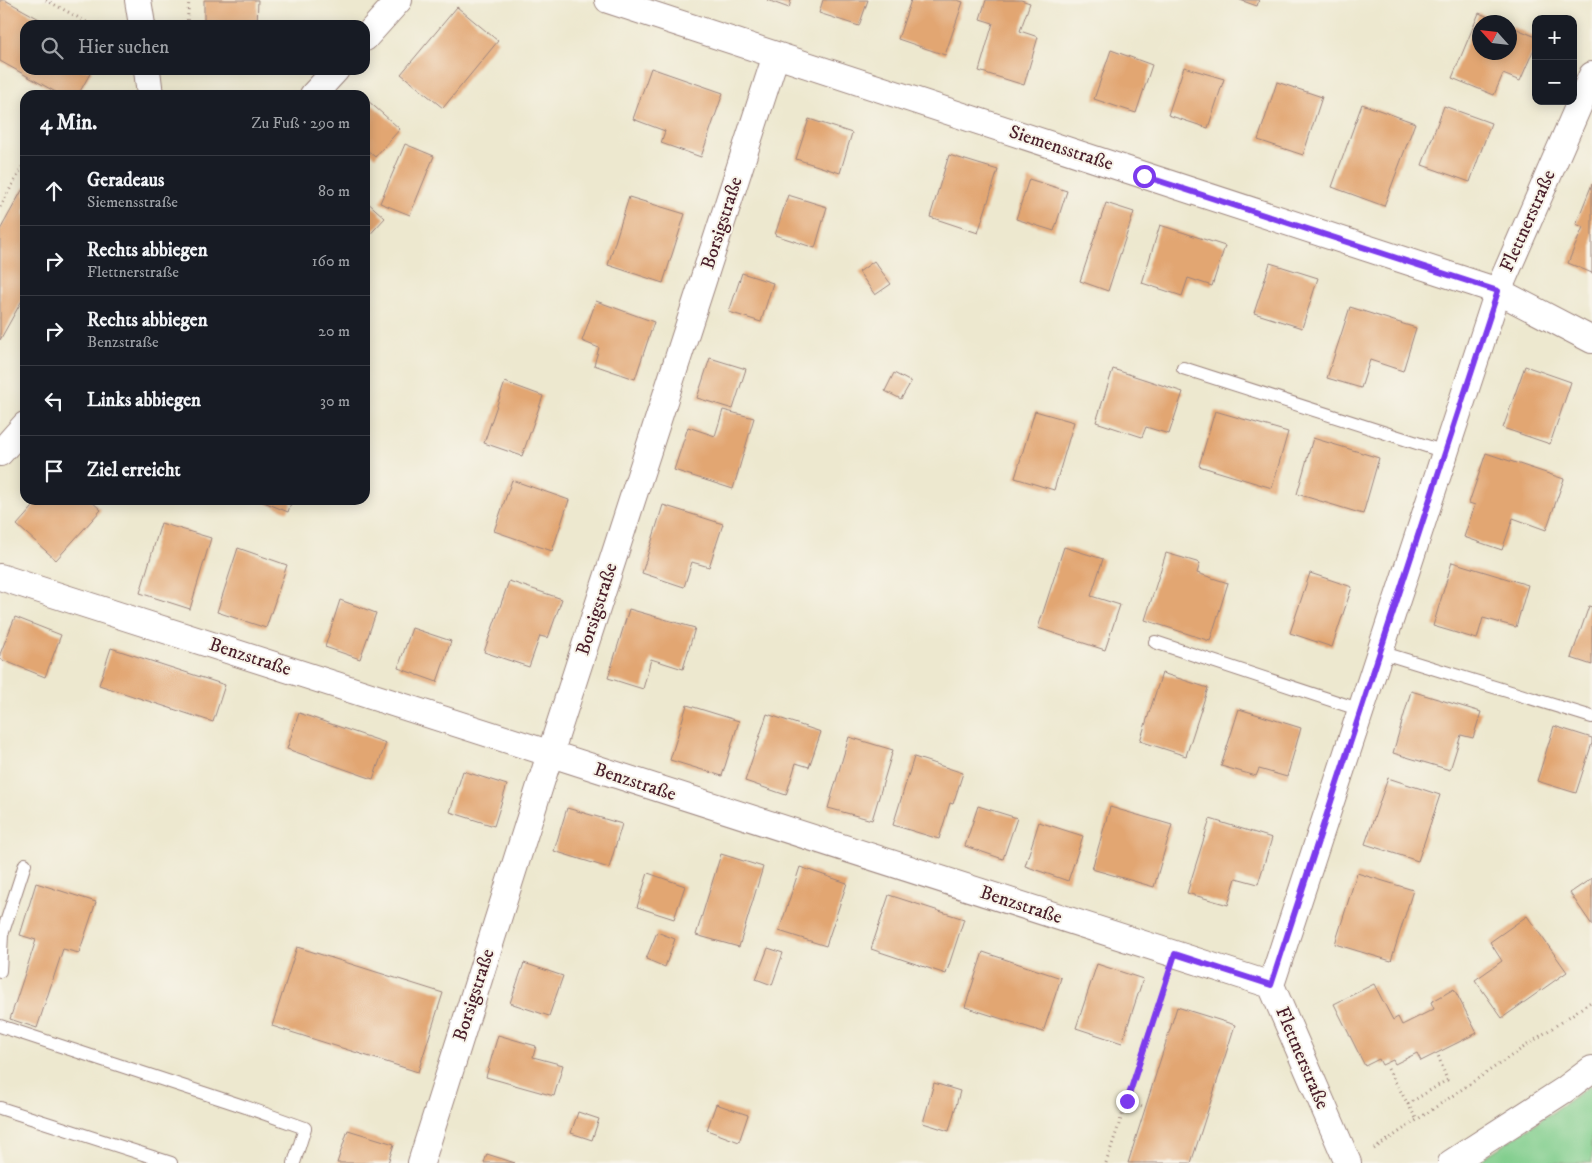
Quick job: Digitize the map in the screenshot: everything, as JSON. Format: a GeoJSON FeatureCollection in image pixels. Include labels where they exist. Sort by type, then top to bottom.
{"type":"FeatureCollection","features":[{"type":"Feature","properties":{"kind":"street"},"geometry":{"type":"LineString","coordinates":[[138,0],[141,20]]}},
{"type":"Feature","properties":{"kind":"street"},"geometry":{"type":"LineString","coordinates":[[370,32],[399,0]]}},
{"type":"Feature","properties":{"kind":"street","name":"Siemensstraße"},"geometry":{"type":"LineString","coordinates":[[608,0],[1498,291],[1592,340]]}},
{"type":"Feature","properties":{"kind":"street","name":"Borsigstraße"},"geometry":{"type":"LineString","coordinates":[[421,1163],[550,754],[776,55]]}},
{"type":"Feature","properties":{"kind":"street"},"geometry":{"type":"LineString","coordinates":[[148,75],[150,90]]}},
{"type":"Feature","properties":{"kind":"street"},"geometry":{"type":"LineString","coordinates":[[318,90],[332,75]]}},
{"type":"Feature","properties":{"kind":"street","name":"Flettnerstraße"},"geometry":{"type":"LineString","coordinates":[[1358,1158],[1271,985],[1498,291],[1592,75]]}},
{"type":"Feature","properties":{"kind":"street"},"geometry":{"type":"LineString","coordinates":[[0,453],[20,431]]}},
{"type":"Feature","properties":{"kind":"street","name":"Benzstraße"},"geometry":{"type":"LineString","coordinates":[[0,577],[1271,985]]}},
{"type":"Feature","properties":{"kind":"street"},"geometry":{"type":"LineString","coordinates":[[1450,1163],[1564,1090],[1592,1069]]}},
{"type":"Feature","properties":{"kind":"lane"},"geometry":{"type":"LineString","coordinates":[[1183,368],[1445,452]]}},
{"type":"Feature","properties":{"kind":"lane"},"geometry":{"type":"LineString","coordinates":[[1155,642],[1361,710]]}},
{"type":"Feature","properties":{"kind":"lane"},"geometry":{"type":"LineString","coordinates":[[1380,652],[1592,717]]}},
{"type":"Feature","properties":{"kind":"lane"},"geometry":{"type":"LineString","coordinates":[[0,971],[2,935],[25,864]]}},
{"type":"Feature","properties":{"kind":"lane"},"geometry":{"type":"LineString","coordinates":[[0,1026],[305,1128],[294,1163]]}},
{"type":"Feature","properties":{"kind":"lane"},"geometry":{"type":"LineString","coordinates":[[0,1108],[171,1163]]}},
{"type":"Feature","properties":{"kind":"path"},"geometry":{"type":"LineString","coordinates":[[46,0],[83,20]]}},
{"type":"Feature","properties":{"kind":"path"},"geometry":{"type":"LineString","coordinates":[[187,20],[189,0]]}},
{"type":"Feature","properties":{"kind":"path"},"geometry":{"type":"LineString","coordinates":[[0,207],[20,171]]}},
{"type":"Feature","properties":{"kind":"path"},"geometry":{"type":"LineString","coordinates":[[1106,1163],[1175,954]]}},
{"type":"Feature","properties":{"kind":"path"},"geometry":{"type":"LineString","coordinates":[[1358,1158],[1592,1001]]}},
{"type":"Feature","properties":{"kind":"path"},"geometry":{"type":"LineString","coordinates":[[1408,1104],[1447,1080],[1438,1055]]}},
{"type":"Feature","properties":{"kind":"path"},"geometry":{"type":"LineString","coordinates":[[1388,1069],[1417,1120]]}},
{"type":"Feature","properties":{"kind":"path"},"geometry":{"type":"LineString","coordinates":[[1127,1101],[1142,1107]]}},
{"type":"Feature","properties":{"kind":"green space"},"geometry":{"type":"Polygon","coordinates":[[[1592,1084],[1592,1163],[1476,1163],[1559,1108],[1592,1084]]]}},
{"type":"Feature","properties":{"kind":"building"},"geometry":{"type":"Polygon","coordinates":[[[0,0],[5,0],[41,20],[20,20],[20,72],[0,61],[0,0]]]}},
{"type":"Feature","properties":{"kind":"building"},"geometry":{"type":"Polygon","coordinates":[[[204,0],[258,0],[257,20],[204,20],[204,0]]]}},
{"type":"Feature","properties":{"kind":"building"},"geometry":{"type":"Polygon","coordinates":[[[767,0],[791,0],[789,8],[767,0]]]}},
{"type":"Feature","properties":{"kind":"building"},"geometry":{"type":"Polygon","coordinates":[[[823,0],[868,0],[859,26],[819,13],[823,0]]]}},
{"type":"Feature","properties":{"kind":"building"},"geometry":{"type":"Polygon","coordinates":[[[911,0],[957,0],[963,2],[945,55],[898,39],[911,0]]]}},
{"type":"Feature","properties":{"kind":"building"},"geometry":{"type":"Polygon","coordinates":[[[986,0],[1021,0],[1030,3],[1020,31],[1038,37],[1024,85],[979,71],[993,23],[980,19],[986,0]]]}},
{"type":"Feature","properties":{"kind":"building"},"geometry":{"type":"Polygon","coordinates":[[[1240,0],[1259,0],[1257,6],[1240,0]]]}},
{"type":"Feature","properties":{"kind":"building"},"geometry":{"type":"Polygon","coordinates":[[[457,7],[498,41],[443,108],[401,74],[457,7]]]}},
{"type":"Feature","properties":{"kind":"building"},"geometry":{"type":"Polygon","coordinates":[[[1517,29],[1532,35],[1532,53],[1520,81],[1503,74],[1494,95],[1452,78],[1472,30],[1472,60],[1517,60],[1517,29]]]}},
{"type":"Feature","properties":{"kind":"building"},"geometry":{"type":"Polygon","coordinates":[[[1111,50],[1152,65],[1136,113],[1094,99],[1111,50]]]}},
{"type":"Feature","properties":{"kind":"building"},"geometry":{"type":"Polygon","coordinates":[[[1184,67],[1224,79],[1208,128],[1168,115],[1184,67]]]}},
{"type":"Feature","properties":{"kind":"building"},"geometry":{"type":"Polygon","coordinates":[[[651,68],[723,93],[701,157],[661,143],[665,131],[633,119],[651,68]]]}},
{"type":"Feature","properties":{"kind":"building"},"geometry":{"type":"Polygon","coordinates":[[[25,75],[89,75],[81,90],[52,90],[25,75]]]}},
{"type":"Feature","properties":{"kind":"building"},"geometry":{"type":"Polygon","coordinates":[[[1277,82],[1322,97],[1303,155],[1258,140],[1277,82]]]}},
{"type":"Feature","properties":{"kind":"building"},"geometry":{"type":"Polygon","coordinates":[[[370,103],[400,129],[375,157],[370,152],[370,103]]]}},
{"type":"Feature","properties":{"kind":"building"},"geometry":{"type":"Polygon","coordinates":[[[1362,104],[1415,123],[1384,206],[1332,187],[1362,104]]]}},
{"type":"Feature","properties":{"kind":"building"},"geometry":{"type":"Polygon","coordinates":[[[1444,106],[1491,123],[1470,182],[1422,165],[1444,106]]]}},
{"type":"Feature","properties":{"kind":"building"},"geometry":{"type":"Polygon","coordinates":[[[809,119],[852,133],[840,173],[796,159],[809,119]]]}},
{"type":"Feature","properties":{"kind":"building"},"geometry":{"type":"Polygon","coordinates":[[[405,144],[434,156],[410,215],[380,203],[405,144]]]}},
{"type":"Feature","properties":{"kind":"building"},"geometry":{"type":"Polygon","coordinates":[[[949,155],[998,170],[978,233],[930,217],[949,155]]]}},
{"type":"Feature","properties":{"kind":"building"},"geometry":{"type":"Polygon","coordinates":[[[1029,179],[1067,191],[1054,231],[1016,219],[1029,179]]]}},
{"type":"Feature","properties":{"kind":"building"},"geometry":{"type":"Polygon","coordinates":[[[1592,184],[1592,273],[1568,263],[1583,227],[1576,224],[1592,184]]]}},
{"type":"Feature","properties":{"kind":"building"},"geometry":{"type":"Polygon","coordinates":[[[20,194],[20,304],[0,340],[0,230],[20,194]]]}},
{"type":"Feature","properties":{"kind":"building"},"geometry":{"type":"Polygon","coordinates":[[[788,195],[827,207],[815,248],[775,235],[788,195]]]}},
{"type":"Feature","properties":{"kind":"building"},"geometry":{"type":"Polygon","coordinates":[[[629,197],[685,214],[663,283],[608,265],[629,197]]]}},
{"type":"Feature","properties":{"kind":"building"},"geometry":{"type":"Polygon","coordinates":[[[1106,203],[1134,212],[1108,291],[1080,281],[1106,203]]]}},
{"type":"Feature","properties":{"kind":"building"},"geometry":{"type":"Polygon","coordinates":[[[370,204],[385,218],[370,234],[370,204]]]}},
{"type":"Feature","properties":{"kind":"building"},"geometry":{"type":"Polygon","coordinates":[[[1160,225],[1225,246],[1212,286],[1188,278],[1182,296],[1142,283],[1160,225]]]}},
{"type":"Feature","properties":{"kind":"building"},"geometry":{"type":"Polygon","coordinates":[[[874,261],[891,284],[875,295],[859,272],[874,261]]]}},
{"type":"Feature","properties":{"kind":"building"},"geometry":{"type":"Polygon","coordinates":[[[1270,263],[1318,278],[1302,328],[1254,313],[1270,263]]]}},
{"type":"Feature","properties":{"kind":"building"},"geometry":{"type":"Polygon","coordinates":[[[742,273],[773,283],[761,322],[729,312],[742,273]]]}},
{"type":"Feature","properties":{"kind":"building"},"geometry":{"type":"Polygon","coordinates":[[[596,301],[654,322],[635,379],[594,365],[599,348],[582,341],[596,301]]]}},
{"type":"Feature","properties":{"kind":"building"},"geometry":{"type":"Polygon","coordinates":[[[1350,307],[1416,328],[1403,371],[1370,360],[1361,388],[1327,378],[1350,307]]]}},
{"type":"Feature","properties":{"kind":"building"},"geometry":{"type":"Polygon","coordinates":[[[710,358],[746,369],[733,409],[697,398],[710,358]]]}},
{"type":"Feature","properties":{"kind":"building"},"geometry":{"type":"Polygon","coordinates":[[[1525,366],[1571,382],[1550,444],[1503,428],[1525,366]]]}},
{"type":"Feature","properties":{"kind":"building"},"geometry":{"type":"Polygon","coordinates":[[[1113,369],[1183,392],[1169,434],[1146,427],[1142,437],[1096,422],[1113,369]]]}},
{"type":"Feature","properties":{"kind":"building"},"geometry":{"type":"Polygon","coordinates":[[[894,373],[911,382],[901,399],[885,391],[894,373]]]}},
{"type":"Feature","properties":{"kind":"building"},"geometry":{"type":"Polygon","coordinates":[[[505,382],[543,396],[522,456],[484,443],[505,382]]]}},
{"type":"Feature","properties":{"kind":"building"},"geometry":{"type":"Polygon","coordinates":[[[723,410],[754,418],[733,489],[674,470],[688,427],[715,436],[723,410]]]}},
{"type":"Feature","properties":{"kind":"building"},"geometry":{"type":"Polygon","coordinates":[[[1035,411],[1074,422],[1054,490],[1015,478],[1035,411]]]}},
{"type":"Feature","properties":{"kind":"building"},"geometry":{"type":"Polygon","coordinates":[[[1215,411],[1288,432],[1272,488],[1199,466],[1215,411]]]}},
{"type":"Feature","properties":{"kind":"building"},"geometry":{"type":"Polygon","coordinates":[[[1313,438],[1379,458],[1363,514],[1297,494],[1313,438]]]}},
{"type":"Feature","properties":{"kind":"building"},"geometry":{"type":"Polygon","coordinates":[[[1486,453],[1564,479],[1546,530],[1513,518],[1502,550],[1464,537],[1475,505],[1469,503],[1486,453]]]}},
{"type":"Feature","properties":{"kind":"building"},"geometry":{"type":"Polygon","coordinates":[[[512,480],[569,500],[552,551],[494,531],[512,480]]]}},
{"type":"Feature","properties":{"kind":"building"},"geometry":{"type":"Polygon","coordinates":[[[35,505],[96,505],[101,510],[56,560],[17,525],[35,505]]]}},
{"type":"Feature","properties":{"kind":"building"},"geometry":{"type":"Polygon","coordinates":[[[271,505],[290,505],[288,512],[271,505]]]}},
{"type":"Feature","properties":{"kind":"building"},"geometry":{"type":"Polygon","coordinates":[[[663,505],[723,524],[709,567],[692,562],[684,587],[642,573],[663,505]]]}},
{"type":"Feature","properties":{"kind":"building"},"geometry":{"type":"Polygon","coordinates":[[[161,523],[211,538],[190,609],[140,593],[161,523]]]}},
{"type":"Feature","properties":{"kind":"building"},"geometry":{"type":"Polygon","coordinates":[[[1064,547],[1103,559],[1091,596],[1120,605],[1105,650],[1038,628],[1064,547]]]}},
{"type":"Feature","properties":{"kind":"building"},"geometry":{"type":"Polygon","coordinates":[[[238,548],[287,565],[266,628],[217,612],[238,548]]]}},
{"type":"Feature","properties":{"kind":"building"},"geometry":{"type":"Polygon","coordinates":[[[1166,553],[1200,563],[1197,573],[1228,583],[1210,641],[1145,620],[1166,553]]]}},
{"type":"Feature","properties":{"kind":"building"},"geometry":{"type":"Polygon","coordinates":[[[1452,562],[1528,585],[1516,627],[1483,618],[1477,639],[1433,626],[1452,562]]]}},
{"type":"Feature","properties":{"kind":"building"},"geometry":{"type":"Polygon","coordinates":[[[1310,573],[1352,587],[1332,647],[1290,633],[1310,573]]]}},
{"type":"Feature","properties":{"kind":"building"},"geometry":{"type":"Polygon","coordinates":[[[509,581],[562,599],[548,638],[540,636],[529,667],[484,652],[509,581]]]}},
{"type":"Feature","properties":{"kind":"building"},"geometry":{"type":"Polygon","coordinates":[[[340,600],[376,613],[360,659],[325,647],[340,600]]]}},
{"type":"Feature","properties":{"kind":"building"},"geometry":{"type":"Polygon","coordinates":[[[1589,606],[1592,607],[1592,665],[1571,658],[1589,606]]]}},
{"type":"Feature","properties":{"kind":"building"},"geometry":{"type":"Polygon","coordinates":[[[629,609],[695,628],[683,669],[651,659],[643,689],[608,678],[629,609]]]}},
{"type":"Feature","properties":{"kind":"building"},"geometry":{"type":"Polygon","coordinates":[[[15,617],[61,635],[45,677],[0,659],[0,654],[15,617]]]}},
{"type":"Feature","properties":{"kind":"building"},"geometry":{"type":"Polygon","coordinates":[[[412,628],[451,641],[437,682],[398,668],[412,628]]]}},
{"type":"Feature","properties":{"kind":"building"},"geometry":{"type":"Polygon","coordinates":[[[111,648],[225,685],[213,722],[99,685],[111,648]]]}},
{"type":"Feature","properties":{"kind":"building"},"geometry":{"type":"Polygon","coordinates":[[[1162,673],[1208,688],[1186,756],[1140,741],[1162,673]]]}},
{"type":"Feature","properties":{"kind":"building"},"geometry":{"type":"Polygon","coordinates":[[[1411,691],[1481,712],[1473,738],[1461,735],[1450,770],[1393,753],[1411,691]]]}},
{"type":"Feature","properties":{"kind":"building"},"geometry":{"type":"Polygon","coordinates":[[[687,705],[739,721],[722,776],[670,760],[687,705]]]}},
{"type":"Feature","properties":{"kind":"building"},"geometry":{"type":"Polygon","coordinates":[[[1239,709],[1301,728],[1287,777],[1259,769],[1256,776],[1221,766],[1239,709]]]}},
{"type":"Feature","properties":{"kind":"building"},"geometry":{"type":"Polygon","coordinates":[[[299,713],[386,743],[373,779],[287,749],[299,713]]]}},
{"type":"Feature","properties":{"kind":"building"},"geometry":{"type":"Polygon","coordinates":[[[767,714],[821,732],[809,767],[796,763],[786,795],[745,781],[767,714]]]}},
{"type":"Feature","properties":{"kind":"building"},"geometry":{"type":"Polygon","coordinates":[[[1554,726],[1592,738],[1576,793],[1537,781],[1554,726]]]}},
{"type":"Feature","properties":{"kind":"building"},"geometry":{"type":"Polygon","coordinates":[[[849,737],[893,750],[872,820],[828,808],[849,737]]]}},
{"type":"Feature","properties":{"kind":"building"},"geometry":{"type":"Polygon","coordinates":[[[914,757],[963,773],[953,804],[950,803],[939,839],[893,825],[914,757]]]}},
{"type":"Feature","properties":{"kind":"building"},"geometry":{"type":"Polygon","coordinates":[[[463,771],[507,785],[494,826],[450,812],[463,771]]]}},
{"type":"Feature","properties":{"kind":"building"},"geometry":{"type":"Polygon","coordinates":[[[1388,778],[1440,795],[1418,861],[1365,844],[1388,778]]]}},
{"type":"Feature","properties":{"kind":"building"},"geometry":{"type":"Polygon","coordinates":[[[978,806],[1017,818],[1003,859],[965,846],[978,806]]]}},
{"type":"Feature","properties":{"kind":"building"},"geometry":{"type":"Polygon","coordinates":[[[1110,807],[1172,825],[1154,887],[1092,869],[1110,807]]]}},
{"type":"Feature","properties":{"kind":"building"},"geometry":{"type":"Polygon","coordinates":[[[567,808],[622,824],[609,868],[554,851],[567,808]]]}},
{"type":"Feature","properties":{"kind":"building"},"geometry":{"type":"Polygon","coordinates":[[[1210,819],[1272,838],[1258,884],[1236,878],[1228,905],[1187,893],[1210,819]]]}},
{"type":"Feature","properties":{"kind":"building"},"geometry":{"type":"Polygon","coordinates":[[[1039,822],[1083,836],[1068,881],[1025,866],[1039,822]]]}},
{"type":"Feature","properties":{"kind":"building"},"geometry":{"type":"Polygon","coordinates":[[[721,854],[763,867],[739,947],[696,935],[721,854]]]}},
{"type":"Feature","properties":{"kind":"building"},"geometry":{"type":"Polygon","coordinates":[[[800,867],[847,883],[826,946],[779,931],[800,867]]]}},
{"type":"Feature","properties":{"kind":"building"},"geometry":{"type":"Polygon","coordinates":[[[648,873],[685,886],[674,919],[637,907],[648,873]]]}},
{"type":"Feature","properties":{"kind":"building"},"geometry":{"type":"Polygon","coordinates":[[[1357,873],[1413,890],[1391,961],[1335,944],[1357,873]]]}},
{"type":"Feature","properties":{"kind":"building"},"geometry":{"type":"Polygon","coordinates":[[[1592,878],[1592,925],[1570,893],[1592,878]]]}},
{"type":"Feature","properties":{"kind":"building"},"geometry":{"type":"Polygon","coordinates":[[[36,883],[96,902],[79,953],[63,949],[37,1028],[10,1019],[36,940],[20,935],[36,883]]]}},
{"type":"Feature","properties":{"kind":"building"},"geometry":{"type":"Polygon","coordinates":[[[889,895],[964,919],[946,974],[871,949],[889,895]]]}},
{"type":"Feature","properties":{"kind":"building"},"geometry":{"type":"Polygon","coordinates":[[[1527,916],[1567,972],[1502,1018],[1475,980],[1502,961],[1490,942],[1527,916]]]}},
{"type":"Feature","properties":{"kind":"building"},"geometry":{"type":"Polygon","coordinates":[[[657,932],[675,939],[665,967],[646,959],[657,932]]]}},
{"type":"Feature","properties":{"kind":"building"},"geometry":{"type":"Polygon","coordinates":[[[297,947],[443,993],[418,1072],[272,1026],[297,947]]]}},
{"type":"Feature","properties":{"kind":"building"},"geometry":{"type":"Polygon","coordinates":[[[768,948],[783,953],[772,985],[756,979],[768,948]]]}},
{"type":"Feature","properties":{"kind":"building"},"geometry":{"type":"Polygon","coordinates":[[[983,952],[1061,978],[1043,1032],[965,1007],[983,952]]]}},
{"type":"Feature","properties":{"kind":"building"},"geometry":{"type":"Polygon","coordinates":[[[524,963],[563,976],[549,1016],[510,1003],[524,963]]]}},
{"type":"Feature","properties":{"kind":"building"},"geometry":{"type":"Polygon","coordinates":[[[1097,964],[1143,979],[1122,1043],[1076,1028],[1097,964]]]}},
{"type":"Feature","properties":{"kind":"building"},"geometry":{"type":"Polygon","coordinates":[[[1374,984],[1393,1020],[1398,1017],[1402,1025],[1434,1009],[1431,1002],[1454,989],[1477,1033],[1421,1061],[1417,1053],[1395,1064],[1393,1060],[1382,1065],[1379,1059],[1365,1066],[1334,1004],[1374,984]]]}},
{"type":"Feature","properties":{"kind":"building"},"geometry":{"type":"Polygon","coordinates":[[[1177,1007],[1235,1025],[1191,1163],[1128,1163],[1177,1007]]]}},
{"type":"Feature","properties":{"kind":"building"},"geometry":{"type":"Polygon","coordinates":[[[498,1035],[536,1046],[533,1057],[563,1065],[554,1096],[486,1077],[498,1035]]]}},
{"type":"Feature","properties":{"kind":"building"},"geometry":{"type":"Polygon","coordinates":[[[934,1083],[960,1091],[949,1131],[923,1123],[934,1083]]]}},
{"type":"Feature","properties":{"kind":"building"},"geometry":{"type":"Polygon","coordinates":[[[716,1104],[748,1115],[739,1142],[707,1130],[716,1104]]]}},
{"type":"Feature","properties":{"kind":"building"},"geometry":{"type":"Polygon","coordinates":[[[578,1112],[599,1119],[592,1140],[571,1133],[578,1112]]]}},
{"type":"Feature","properties":{"kind":"building"},"geometry":{"type":"Polygon","coordinates":[[[348,1130],[394,1144],[388,1163],[337,1163],[348,1130]]]}},
{"type":"Feature","properties":{"kind":"building"},"geometry":{"type":"Polygon","coordinates":[[[487,1154],[515,1163],[484,1163],[487,1154]]]}},
{"type":"Feature","properties":{"kind":"route"},"geometry":{"type":"LineString","coordinates":[[1127,1101],[1175,954],[1271,985],[1498,291],[1144,176]]}}]}
